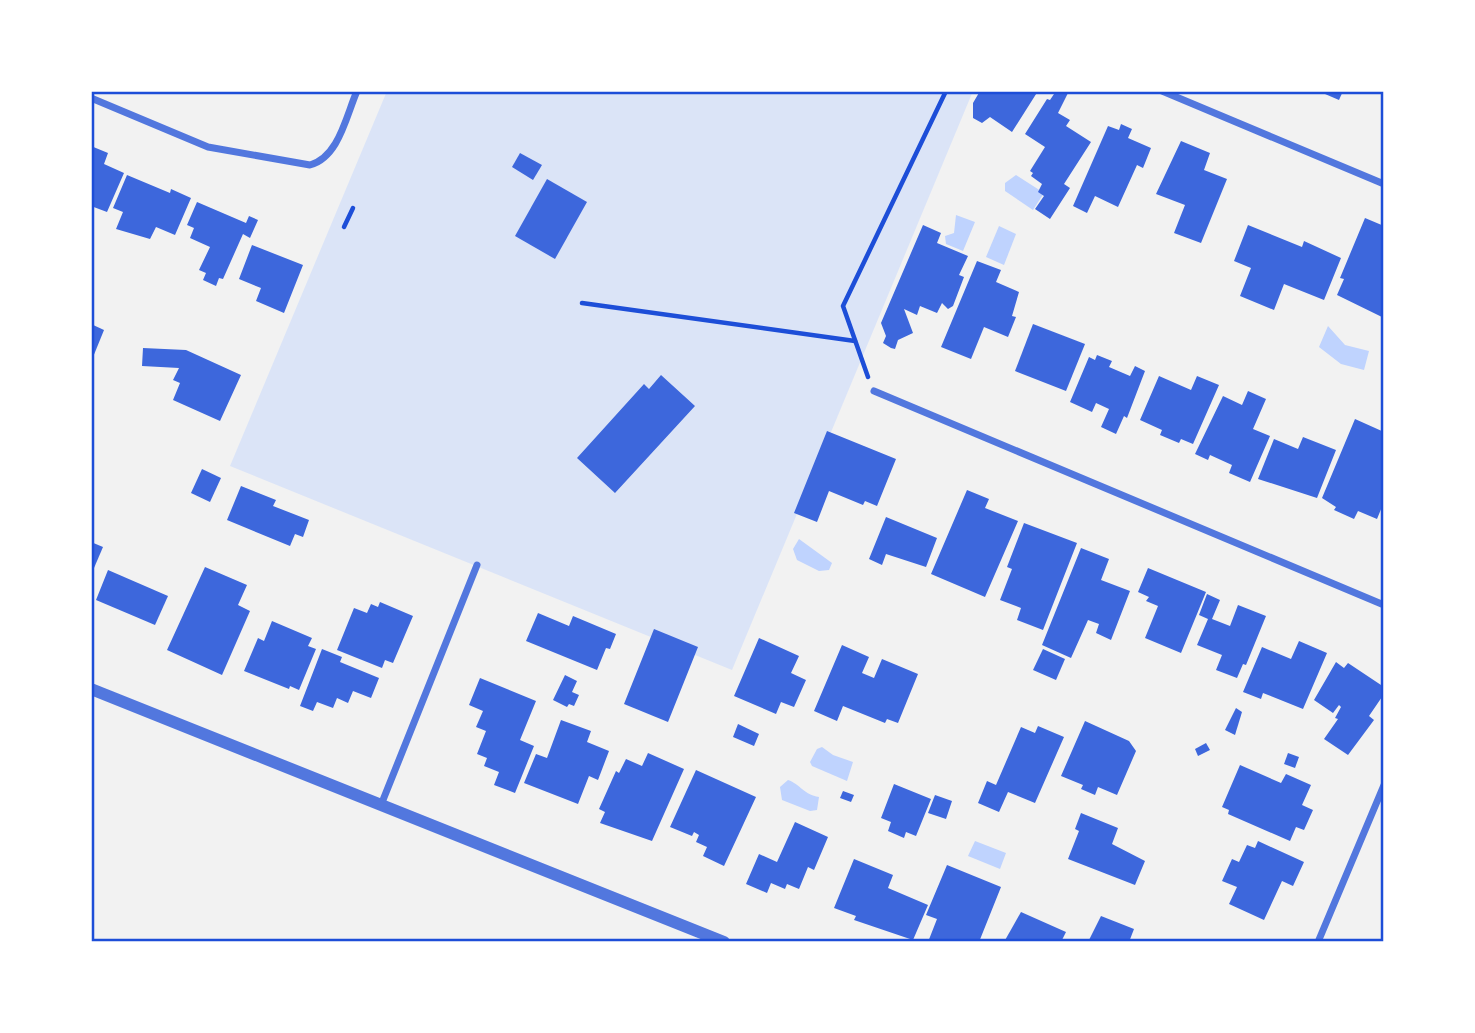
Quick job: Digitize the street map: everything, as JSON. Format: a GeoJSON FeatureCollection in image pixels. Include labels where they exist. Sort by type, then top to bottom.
{"type":"FeatureCollection","features":[{"type":"Feature","properties":{"kind":"street"},"geometry":{"type":"LineString","coordinates":[[91,98],[208,147],[310,165],[320,162],[332,149],[357,91]]}},
{"type":"Feature","properties":{"kind":"street"},"geometry":{"type":"LineString","coordinates":[[1162,91],[1384,184]]}},
{"type":"Feature","properties":{"kind":"street"},"geometry":{"type":"LineString","coordinates":[[874,391],[1384,605]]}},
{"type":"Feature","properties":{"kind":"street"},"geometry":{"type":"LineString","coordinates":[[381,805],[477,565]]}},
{"type":"Feature","properties":{"kind":"street"},"geometry":{"type":"LineString","coordinates":[[91,688],[724,942]]}},
{"type":"Feature","properties":{"kind":"street"},"geometry":{"type":"LineString","coordinates":[[1318,942],[1384,785]]}},
{"type":"Feature","properties":{"kind":"path"},"geometry":{"type":"LineString","coordinates":[[874,391],[844,306],[946,91]]}},
{"type":"Feature","properties":{"kind":"path"},"geometry":{"type":"LineString","coordinates":[[344,228],[353,208]]}},
{"type":"Feature","properties":{"kind":"path"},"geometry":{"type":"LineString","coordinates":[[582,303],[855,341]]}},
{"type":"Feature","properties":{"kind":"shaded area"},"geometry":{"type":"Polygon","coordinates":[[[387,91],[973,91],[732,670],[230,466],[387,91]]]}},
{"type":"Feature","properties":{"kind":"water"},"geometry":{"type":"Polygon","coordinates":[[[1016,175],[1044,193],[1033,210],[1005,191],[1005,183],[1016,175]]]}},
{"type":"Feature","properties":{"kind":"water"},"geometry":{"type":"Polygon","coordinates":[[[956,215],[975,222],[963,251],[946,244],[945,236],[954,233],[956,215]]]}},
{"type":"Feature","properties":{"kind":"water"},"geometry":{"type":"Polygon","coordinates":[[[999,226],[1016,234],[1004,265],[986,257],[999,226]]]}},
{"type":"Feature","properties":{"kind":"water"},"geometry":{"type":"Polygon","coordinates":[[[1328,326],[1345,345],[1369,351],[1364,370],[1341,364],[1319,347],[1328,326]]]}},
{"type":"Feature","properties":{"kind":"water"},"geometry":{"type":"Polygon","coordinates":[[[799,539],[832,563],[829,570],[819,571],[797,560],[793,549],[799,539]]]}},
{"type":"Feature","properties":{"kind":"water"},"geometry":{"type":"Polygon","coordinates":[[[822,747],[833,755],[853,762],[847,781],[812,766],[810,762],[817,749],[822,747]]]}},
{"type":"Feature","properties":{"kind":"water"},"geometry":{"type":"Polygon","coordinates":[[[788,780],[819,797],[817,810],[810,811],[782,800],[780,787],[788,780]]]}},
{"type":"Feature","properties":{"kind":"water"},"geometry":{"type":"Polygon","coordinates":[[[975,841],[1006,853],[1000,869],[968,856],[975,841]]]}},
{"type":"Feature","properties":{"kind":"building"},"geometry":{"type":"Polygon","coordinates":[[[980,91],[1038,91],[1012,132],[990,117],[982,123],[973,118],[973,103],[980,91]]]}},
{"type":"Feature","properties":{"kind":"building"},"geometry":{"type":"Polygon","coordinates":[[[1056,91],[1069,91],[1058,113],[1070,120],[1066,126],[1091,142],[1064,184],[1070,188],[1050,219],[1035,209],[1044,196],[1038,192],[1042,184],[1031,176],[1033,173],[1030,171],[1045,147],[1025,134],[1047,99],[1050,100],[1056,91]]]}},
{"type":"Feature","properties":{"kind":"building"},"geometry":{"type":"Polygon","coordinates":[[[1318,91],[1343,91],[1339,100],[1318,91]]]}},
{"type":"Feature","properties":{"kind":"building"},"geometry":{"type":"Polygon","coordinates":[[[1121,124],[1132,129],[1128,138],[1151,148],[1143,168],[1137,165],[1118,207],[1095,196],[1087,213],[1073,206],[1108,126],[1119,130],[1121,124]]]}},
{"type":"Feature","properties":{"kind":"building"},"geometry":{"type":"Polygon","coordinates":[[[1181,141],[1210,153],[1204,170],[1227,179],[1201,243],[1174,233],[1185,205],[1156,194],[1181,141]]]}},
{"type":"Feature","properties":{"kind":"building"},"geometry":{"type":"Polygon","coordinates":[[[91,146],[108,153],[104,164],[124,173],[107,212],[91,206],[91,146]]]}},
{"type":"Feature","properties":{"kind":"building"},"geometry":{"type":"Polygon","coordinates":[[[520,153],[542,165],[533,180],[512,167],[520,153]]]}},
{"type":"Feature","properties":{"kind":"building"},"geometry":{"type":"Polygon","coordinates":[[[127,175],[170,193],[171,189],[191,198],[175,235],[156,227],[150,239],[116,229],[123,212],[113,208],[127,175]]]}},
{"type":"Feature","properties":{"kind":"building"},"geometry":{"type":"Polygon","coordinates":[[[547,179],[587,202],[555,259],[515,236],[547,179]]]}},
{"type":"Feature","properties":{"kind":"building"},"geometry":{"type":"Polygon","coordinates":[[[197,202],[246,223],[249,216],[258,220],[250,238],[243,234],[223,279],[219,278],[216,286],[203,280],[206,273],[199,270],[210,247],[190,238],[194,228],[187,225],[197,202]]]}},
{"type":"Feature","properties":{"kind":"building"},"geometry":{"type":"Polygon","coordinates":[[[1365,218],[1384,226],[1384,318],[1337,295],[1344,279],[1340,278],[1365,218]]]}},
{"type":"Feature","properties":{"kind":"building"},"geometry":{"type":"Polygon","coordinates":[[[923,225],[941,233],[937,243],[968,256],[959,275],[964,277],[953,306],[948,309],[942,303],[937,313],[920,306],[917,315],[904,309],[913,333],[898,340],[895,349],[883,343],[886,336],[881,323],[923,225]]]}},
{"type":"Feature","properties":{"kind":"building"},"geometry":{"type":"Polygon","coordinates":[[[1248,225],[1302,247],[1304,241],[1341,258],[1324,300],[1284,284],[1274,310],[1240,296],[1251,268],[1234,261],[1248,225]]]}},
{"type":"Feature","properties":{"kind":"building"},"geometry":{"type":"Polygon","coordinates":[[[252,245],[303,265],[284,313],[256,301],[261,288],[239,279],[252,245]]]}},
{"type":"Feature","properties":{"kind":"building"},"geometry":{"type":"Polygon","coordinates":[[[977,261],[1001,270],[996,282],[1019,292],[1012,316],[1016,317],[1008,337],[984,327],[971,359],[941,347],[977,261]]]}},
{"type":"Feature","properties":{"kind":"building"},"geometry":{"type":"Polygon","coordinates":[[[91,324],[104,330],[91,362],[91,324]]]}},
{"type":"Feature","properties":{"kind":"building"},"geometry":{"type":"Polygon","coordinates":[[[1033,324],[1085,344],[1066,391],[1015,371],[1033,324]]]}},
{"type":"Feature","properties":{"kind":"building"},"geometry":{"type":"Polygon","coordinates":[[[143,348],[186,350],[241,375],[220,421],[173,400],[180,383],[173,380],[179,368],[142,366],[143,348]]]}},
{"type":"Feature","properties":{"kind":"building"},"geometry":{"type":"Polygon","coordinates":[[[1097,355],[1112,361],[1109,367],[1130,376],[1135,366],[1145,371],[1127,418],[1124,416],[1116,434],[1101,427],[1109,409],[1096,403],[1092,412],[1070,402],[1089,357],[1095,360],[1097,355]]]}},
{"type":"Feature","properties":{"kind":"building"},"geometry":{"type":"Polygon","coordinates":[[[661,375],[695,406],[615,493],[577,458],[644,384],[649,389],[661,375]]]}},
{"type":"Feature","properties":{"kind":"building"},"geometry":{"type":"Polygon","coordinates":[[[1159,376],[1191,390],[1197,376],[1219,385],[1193,444],[1181,439],[1179,443],[1160,435],[1162,430],[1140,420],[1159,376]]]}},
{"type":"Feature","properties":{"kind":"building"},"geometry":{"type":"Polygon","coordinates":[[[1248,391],[1266,399],[1253,429],[1270,436],[1250,482],[1229,473],[1232,465],[1210,455],[1208,460],[1195,454],[1223,396],[1242,405],[1248,391]]]}},
{"type":"Feature","properties":{"kind":"building"},"geometry":{"type":"Polygon","coordinates":[[[1355,419],[1384,432],[1381,492],[1384,502],[1377,519],[1358,511],[1354,519],[1334,510],[1336,507],[1322,498],[1355,419]]]}},
{"type":"Feature","properties":{"kind":"building"},"geometry":{"type":"Polygon","coordinates":[[[827,431],[896,459],[877,506],[865,501],[863,505],[829,491],[817,522],[794,513],[827,431]]]}},
{"type":"Feature","properties":{"kind":"building"},"geometry":{"type":"Polygon","coordinates":[[[1303,437],[1336,450],[1317,498],[1258,479],[1274,439],[1298,449],[1303,437]]]}},
{"type":"Feature","properties":{"kind":"building"},"geometry":{"type":"Polygon","coordinates":[[[202,469],[221,478],[210,502],[191,493],[202,469]]]}},
{"type":"Feature","properties":{"kind":"building"},"geometry":{"type":"Polygon","coordinates":[[[241,486],[276,500],[273,506],[309,520],[303,537],[295,534],[290,546],[227,520],[241,486]]]}},
{"type":"Feature","properties":{"kind":"building"},"geometry":{"type":"Polygon","coordinates":[[[967,490],[989,499],[985,508],[1018,521],[985,597],[931,574],[967,490]]]}},
{"type":"Feature","properties":{"kind":"building"},"geometry":{"type":"Polygon","coordinates":[[[886,517],[937,538],[926,567],[886,554],[882,565],[869,559],[886,517]]]}},
{"type":"Feature","properties":{"kind":"building"},"geometry":{"type":"Polygon","coordinates":[[[1024,523],[1077,543],[1043,630],[1017,620],[1021,608],[1000,600],[1012,569],[1007,567],[1024,523]]]}},
{"type":"Feature","properties":{"kind":"building"},"geometry":{"type":"Polygon","coordinates":[[[91,542],[103,547],[91,575],[91,542]]]}},
{"type":"Feature","properties":{"kind":"building"},"geometry":{"type":"Polygon","coordinates":[[[1081,548],[1109,559],[1101,580],[1130,591],[1111,640],[1096,633],[1099,624],[1088,620],[1071,658],[1042,645],[1081,548]]]}},
{"type":"Feature","properties":{"kind":"building"},"geometry":{"type":"Polygon","coordinates":[[[205,567],[247,585],[238,605],[250,611],[222,675],[167,650],[205,567]]]}},
{"type":"Feature","properties":{"kind":"building"},"geometry":{"type":"Polygon","coordinates":[[[1148,568],[1206,592],[1181,653],[1145,638],[1158,606],[1146,601],[1149,597],[1138,592],[1148,568]]]}},
{"type":"Feature","properties":{"kind":"building"},"geometry":{"type":"Polygon","coordinates":[[[108,570],[168,596],[155,625],[96,600],[108,570]]]}},
{"type":"Feature","properties":{"kind":"building"},"geometry":{"type":"Polygon","coordinates":[[[1207,594],[1220,600],[1212,619],[1230,626],[1238,605],[1266,616],[1246,665],[1243,664],[1237,678],[1216,670],[1222,655],[1197,645],[1208,619],[1199,615],[1207,594]]]}},
{"type":"Feature","properties":{"kind":"building"},"geometry":{"type":"Polygon","coordinates":[[[380,602],[413,616],[393,663],[385,660],[382,668],[337,650],[354,608],[367,613],[371,604],[378,607],[380,602]]]}},
{"type":"Feature","properties":{"kind":"building"},"geometry":{"type":"Polygon","coordinates":[[[538,613],[569,626],[573,616],[616,634],[610,649],[606,648],[597,670],[526,641],[538,613]]]}},
{"type":"Feature","properties":{"kind":"building"},"geometry":{"type":"Polygon","coordinates":[[[272,621],[312,638],[308,646],[316,649],[299,690],[290,686],[289,689],[244,671],[258,638],[264,641],[272,621]]]}},
{"type":"Feature","properties":{"kind":"building"},"geometry":{"type":"Polygon","coordinates":[[[654,629],[698,647],[668,722],[624,704],[654,629]]]}},
{"type":"Feature","properties":{"kind":"building"},"geometry":{"type":"Polygon","coordinates":[[[759,638],[799,656],[791,673],[806,680],[794,707],[781,702],[776,714],[734,696],[759,638]]]}},
{"type":"Feature","properties":{"kind":"building"},"geometry":{"type":"Polygon","coordinates":[[[1299,641],[1327,653],[1303,709],[1263,693],[1261,699],[1243,692],[1262,647],[1291,659],[1299,641]]]}},
{"type":"Feature","properties":{"kind":"building"},"geometry":{"type":"Polygon","coordinates":[[[842,645],[869,657],[862,673],[874,678],[882,659],[918,674],[898,723],[887,719],[885,723],[843,706],[837,721],[814,711],[842,645]]]}},
{"type":"Feature","properties":{"kind":"building"},"geometry":{"type":"Polygon","coordinates":[[[322,649],[342,657],[340,662],[379,678],[371,698],[353,691],[348,703],[337,698],[333,708],[317,702],[313,711],[300,706],[322,649]]]}},
{"type":"Feature","properties":{"kind":"building"},"geometry":{"type":"Polygon","coordinates":[[[1043,649],[1065,659],[1056,680],[1033,670],[1043,649]]]}},
{"type":"Feature","properties":{"kind":"building"},"geometry":{"type":"Polygon","coordinates":[[[1336,662],[1344,668],[1348,663],[1384,687],[1384,694],[1369,716],[1374,720],[1348,755],[1324,739],[1338,719],[1335,718],[1341,707],[1339,705],[1333,713],[1314,700],[1336,662]]]}},
{"type":"Feature","properties":{"kind":"building"},"geometry":{"type":"Polygon","coordinates":[[[565,675],[577,681],[572,692],[579,695],[574,706],[569,704],[567,707],[553,700],[565,675]]]}},
{"type":"Feature","properties":{"kind":"building"},"geometry":{"type":"Polygon","coordinates":[[[480,678],[536,701],[520,740],[534,746],[515,793],[494,785],[499,772],[484,766],[487,758],[477,754],[486,731],[476,727],[483,711],[469,705],[480,678]]]}},
{"type":"Feature","properties":{"kind":"building"},"geometry":{"type":"Polygon","coordinates":[[[1236,708],[1242,712],[1235,735],[1225,730],[1236,708]]]}},
{"type":"Feature","properties":{"kind":"building"},"geometry":{"type":"Polygon","coordinates":[[[561,720],[591,731],[587,742],[609,751],[598,780],[589,776],[578,804],[524,783],[536,754],[547,758],[561,720]]]}},
{"type":"Feature","properties":{"kind":"building"},"geometry":{"type":"Polygon","coordinates":[[[1085,721],[1129,741],[1136,751],[1117,795],[1098,787],[1095,795],[1081,789],[1083,785],[1061,776],[1085,721]]]}},
{"type":"Feature","properties":{"kind":"building"},"geometry":{"type":"Polygon","coordinates":[[[738,724],[759,734],[754,746],[733,737],[738,724]]]}},
{"type":"Feature","properties":{"kind":"building"},"geometry":{"type":"Polygon","coordinates":[[[1038,726],[1064,737],[1035,803],[1008,792],[999,812],[978,803],[987,781],[996,785],[1021,727],[1035,733],[1038,726]]]}},
{"type":"Feature","properties":{"kind":"building"},"geometry":{"type":"Polygon","coordinates":[[[1206,743],[1210,750],[1198,756],[1195,749],[1206,743]]]}},
{"type":"Feature","properties":{"kind":"building"},"geometry":{"type":"Polygon","coordinates":[[[648,753],[684,769],[652,841],[600,823],[605,812],[599,809],[616,771],[619,773],[626,759],[642,766],[648,753]]]}},
{"type":"Feature","properties":{"kind":"building"},"geometry":{"type":"Polygon","coordinates":[[[1288,753],[1299,757],[1295,768],[1284,764],[1288,753]]]}},
{"type":"Feature","properties":{"kind":"building"},"geometry":{"type":"Polygon","coordinates":[[[1240,765],[1281,783],[1286,774],[1311,785],[1302,805],[1313,810],[1304,830],[1296,827],[1290,841],[1228,814],[1229,810],[1222,807],[1240,765]]]}},
{"type":"Feature","properties":{"kind":"building"},"geometry":{"type":"Polygon","coordinates":[[[696,770],[756,797],[724,866],[703,856],[707,847],[696,842],[699,835],[694,832],[692,836],[670,827],[696,770]]]}},
{"type":"Feature","properties":{"kind":"building"},"geometry":{"type":"Polygon","coordinates":[[[894,784],[931,799],[916,836],[906,832],[904,838],[888,831],[891,822],[881,818],[894,784]]]}},
{"type":"Feature","properties":{"kind":"building"},"geometry":{"type":"Polygon","coordinates":[[[843,791],[854,795],[851,802],[840,798],[843,791]]]}},
{"type":"Feature","properties":{"kind":"building"},"geometry":{"type":"Polygon","coordinates":[[[935,795],[952,801],[946,819],[928,813],[935,795]]]}},
{"type":"Feature","properties":{"kind":"building"},"geometry":{"type":"Polygon","coordinates":[[[1081,813],[1118,828],[1112,844],[1145,861],[1135,885],[1068,859],[1079,831],[1075,829],[1081,813]]]}},
{"type":"Feature","properties":{"kind":"building"},"geometry":{"type":"Polygon","coordinates":[[[795,822],[828,837],[814,870],[808,867],[799,889],[787,884],[785,889],[771,883],[767,893],[746,884],[759,854],[777,862],[795,822]]]}},
{"type":"Feature","properties":{"kind":"building"},"geometry":{"type":"Polygon","coordinates":[[[1258,841],[1304,862],[1293,886],[1282,881],[1264,920],[1229,904],[1237,887],[1222,881],[1232,859],[1239,862],[1247,845],[1255,848],[1258,841]]]}},
{"type":"Feature","properties":{"kind":"building"},"geometry":{"type":"Polygon","coordinates":[[[854,859],[893,875],[888,888],[928,905],[913,940],[854,920],[856,916],[834,908],[854,859]]]}},
{"type":"Feature","properties":{"kind":"building"},"geometry":{"type":"Polygon","coordinates":[[[947,865],[1001,887],[979,942],[928,942],[937,919],[926,915],[947,865]]]}},
{"type":"Feature","properties":{"kind":"building"},"geometry":{"type":"Polygon","coordinates":[[[1021,912],[1066,932],[1061,942],[1004,942],[1021,912]]]}},
{"type":"Feature","properties":{"kind":"building"},"geometry":{"type":"Polygon","coordinates":[[[1101,916],[1134,929],[1129,942],[1088,942],[1101,916]]]}}]}
